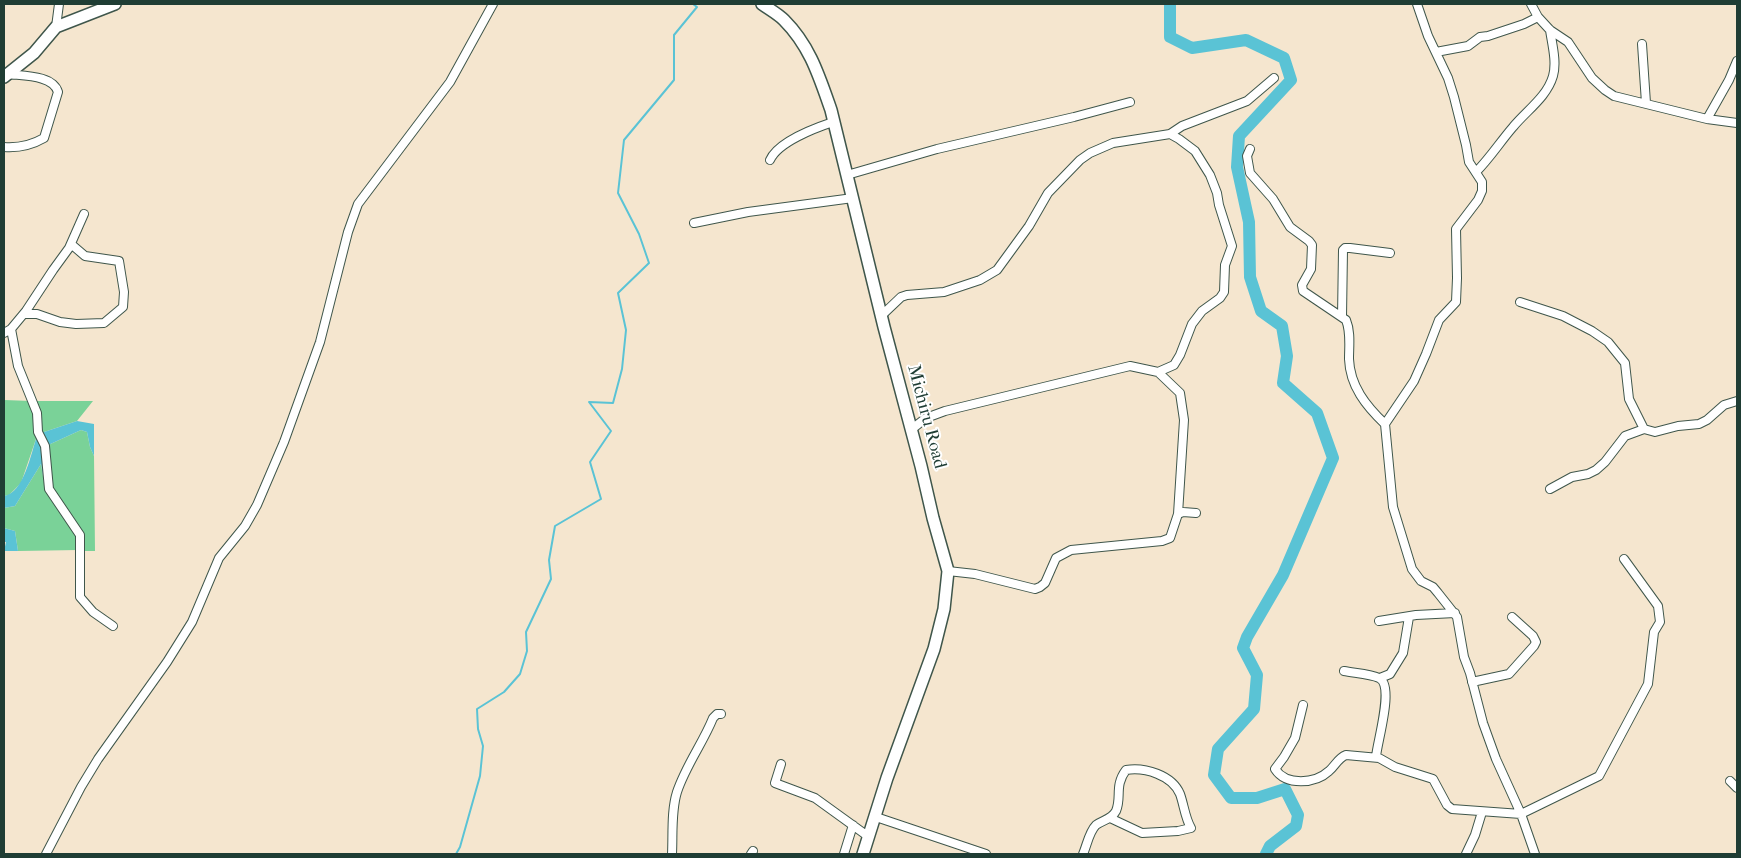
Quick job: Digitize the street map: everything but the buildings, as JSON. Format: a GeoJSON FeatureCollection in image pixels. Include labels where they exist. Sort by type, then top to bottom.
{"type":"FeatureCollection","features":[{"type":"Feature","properties":{"kind":"street"},"geometry":{"type":"LineString","coordinates":[[56,27],[59,4]]}},
{"type":"Feature","properties":{"kind":"street"},"geometry":{"type":"LineString","coordinates":[[6,75],[34,53],[56,27],[115,4]]}},
{"type":"Feature","properties":{"kind":"street"},"geometry":{"type":"LineString","coordinates":[[46,854],[98,759],[192,622],[219,558],[245,526],[257,505],[284,442],[320,342],[348,232],[358,204],[450,82],[493,4]]}},
{"type":"Feature","properties":{"kind":"street","name":"Michiru Road"},"geometry":{"type":"LineString","coordinates":[[762,4],[784,20],[807,49],[820,78],[847,175],[881,316],[912,429],[932,518],[948,571],[944,609],[934,648],[887,778],[863,854]]}},
{"type":"Feature","properties":{"kind":"street"},"geometry":{"type":"LineString","coordinates":[[1385,424],[1414,381],[1439,320],[1456,302],[1456,229],[1480,196],[1482,182],[1469,162],[1448,78],[1417,4]]}},
{"type":"Feature","properties":{"kind":"street"},"geometry":{"type":"LineString","coordinates":[[1531,4],[1538,17],[1550,30],[1568,42],[1586,70],[1605,90],[1620,98],[1707,119],[1737,123]]}},
{"type":"Feature","properties":{"kind":"street"},"geometry":{"type":"LineString","coordinates":[[1436,52],[1468,46],[1480,37],[1524,24],[1538,17]]}},
{"type":"Feature","properties":{"kind":"street"},"geometry":{"type":"LineString","coordinates":[[1476,172],[1497,149],[1512,127],[1539,100],[1550,83],[1555,65],[1550,30]]}},
{"type":"Feature","properties":{"kind":"street"},"geometry":{"type":"LineString","coordinates":[[1642,44],[1646,103]]}},
{"type":"Feature","properties":{"kind":"street"},"geometry":{"type":"LineString","coordinates":[[1707,119],[1729,80],[1737,61]]}},
{"type":"Feature","properties":{"kind":"street"},"geometry":{"type":"LineString","coordinates":[[4,147],[36,143],[44,138],[58,92],[52,82],[6,75]]}},
{"type":"Feature","properties":{"kind":"street"},"geometry":{"type":"LineString","coordinates":[[881,316],[907,295],[944,292],[980,280],[997,270],[1029,226],[1048,194],[1080,160],[1113,143],[1170,134],[1182,126],[1247,101],[1274,78]]}},
{"type":"Feature","properties":{"kind":"street"},"geometry":{"type":"LineString","coordinates":[[847,175],[937,149],[1130,102]]}},
{"type":"Feature","properties":{"kind":"street"},"geometry":{"type":"LineString","coordinates":[[770,160],[783,144],[833,122]]}},
{"type":"Feature","properties":{"kind":"street"},"geometry":{"type":"LineString","coordinates":[[1158,372],[1174,365],[1192,324],[1202,311],[1220,298],[1224,292],[1225,265],[1232,246],[1210,175],[1195,151],[1170,134]]}},
{"type":"Feature","properties":{"kind":"street"},"geometry":{"type":"LineString","coordinates":[[1250,149],[1248,156],[1250,173],[1273,199],[1290,227],[1312,245],[1311,269],[1302,285],[1303,291],[1342,317],[1348,324],[1349,361],[1353,382],[1356,390],[1385,424],[1394,513],[1412,569],[1421,581],[1433,587],[1457,617],[1464,657],[1483,723],[1535,854]]}},
{"type":"Feature","properties":{"kind":"street"},"geometry":{"type":"LineString","coordinates":[[694,223],[748,212],[853,198]]}},
{"type":"Feature","properties":{"kind":"street"},"geometry":{"type":"LineString","coordinates":[[84,214],[71,244],[24,314],[7,331],[18,366],[37,413],[38,432],[45,446],[49,489],[80,535],[80,597],[93,612],[113,626]]}},
{"type":"Feature","properties":{"kind":"street"},"geometry":{"type":"LineString","coordinates":[[24,314],[36,314],[60,322],[76,324],[104,323],[123,308],[124,292],[119,261],[85,256],[71,244]]}},
{"type":"Feature","properties":{"kind":"street"},"geometry":{"type":"LineString","coordinates":[[1342,317],[1343,250],[1350,248],[1390,253]]}},
{"type":"Feature","properties":{"kind":"street"},"geometry":{"type":"LineString","coordinates":[[1520,302],[1563,316],[1592,331],[1608,342],[1625,363],[1629,399],[1644,430]]}},
{"type":"Feature","properties":{"kind":"street"},"geometry":{"type":"LineString","coordinates":[[912,429],[926,418],[946,411],[1130,366],[1158,372],[1180,393],[1184,420],[1178,514],[1170,538],[1167,540],[1071,550],[1060,554],[1056,558],[1045,582],[1040,588],[1034,589],[975,574],[948,571]]}},
{"type":"Feature","properties":{"kind":"street"},"geometry":{"type":"LineString","coordinates":[[1550,489],[1572,477],[1588,474],[1596,470],[1625,436],[1644,430],[1655,432],[1678,426],[1699,424],[1707,420],[1724,405],[1737,401]]}},
{"type":"Feature","properties":{"kind":"street"},"geometry":{"type":"LineString","coordinates":[[1178,514],[1183,512],[1196,513]]}},
{"type":"Feature","properties":{"kind":"street"},"geometry":{"type":"LineString","coordinates":[[1303,705],[1295,738],[1284,758],[1276,767],[1276,772],[1294,782],[1305,782],[1328,772],[1343,756],[1376,757],[1384,759],[1395,767],[1433,779],[1449,808],[1520,814],[1600,776],[1605,763],[1648,684],[1654,632],[1660,622],[1660,611],[1654,599],[1624,559]]}},
{"type":"Feature","properties":{"kind":"street"},"geometry":{"type":"LineString","coordinates":[[1380,621],[1455,613]]}},
{"type":"Feature","properties":{"kind":"street"},"geometry":{"type":"LineString","coordinates":[[1344,671],[1380,678],[1390,674],[1403,653],[1409,617]]}},
{"type":"Feature","properties":{"kind":"street"},"geometry":{"type":"LineString","coordinates":[[1472,682],[1509,674],[1534,646],[1536,642],[1533,636],[1512,617]]}},
{"type":"Feature","properties":{"kind":"street"},"geometry":{"type":"LineString","coordinates":[[1376,757],[1386,690],[1380,678]]}},
{"type":"Feature","properties":{"kind":"street"},"geometry":{"type":"LineString","coordinates":[[672,854],[676,794],[683,775],[697,752],[713,718],[717,714],[721,714]]}},
{"type":"Feature","properties":{"kind":"street"},"geometry":{"type":"LineString","coordinates":[[781,764],[775,783],[815,798],[869,837]]}},
{"type":"Feature","properties":{"kind":"street"},"geometry":{"type":"LineString","coordinates":[[1083,854],[1092,831],[1096,826],[1110,818],[1117,809],[1118,783],[1126,770],[1139,768],[1165,778],[1172,784],[1179,791],[1191,828],[1151,834],[1142,833],[1110,818]]}},
{"type":"Feature","properties":{"kind":"street"},"geometry":{"type":"LineString","coordinates":[[1730,781],[1737,788]]}},
{"type":"Feature","properties":{"kind":"street"},"geometry":{"type":"LineString","coordinates":[[1466,854],[1475,835],[1482,812]]}},
{"type":"Feature","properties":{"kind":"street"},"geometry":{"type":"LineString","coordinates":[[876,817],[986,854]]}},
{"type":"Feature","properties":{"kind":"street"},"geometry":{"type":"LineString","coordinates":[[844,854],[853,825]]}},
{"type":"Feature","properties":{"kind":"green space"},"geometry":{"type":"Polygon","coordinates":[[[4,400],[31,401],[38,416],[37,436],[21,483],[9,495],[4,496],[4,400]]]}},
{"type":"Feature","properties":{"kind":"green space"},"geometry":{"type":"Polygon","coordinates":[[[35,401],[93,401],[77,421],[41,433],[35,401]]]}},
{"type":"Feature","properties":{"kind":"green space"},"geometry":{"type":"Polygon","coordinates":[[[81,430],[87,432],[94,456],[95,551],[81,551],[80,533],[50,488],[46,446],[81,430]]]}},
{"type":"Feature","properties":{"kind":"green space"},"geometry":{"type":"Polygon","coordinates":[[[41,464],[45,488],[77,533],[78,550],[18,551],[15,531],[4,528],[4,508],[15,506],[41,464]]]}},
{"type":"Feature","properties":{"kind":"water"},"geometry":{"type":"Polygon","coordinates":[[[77,421],[94,424],[94,456],[87,432],[81,430],[46,446],[41,433],[77,421]]]}},
{"type":"Feature","properties":{"kind":"water"},"geometry":{"type":"Polygon","coordinates":[[[37,436],[44,443],[45,488],[41,464],[15,506],[4,508],[4,496],[17,488],[22,480],[37,436]]]}},
{"type":"Feature","properties":{"kind":"water"},"geometry":{"type":"Polygon","coordinates":[[[4,528],[15,531],[18,551],[4,551],[6,542],[4,542],[4,528]]]}},
{"type":"Feature","properties":{"kind":"waterway"},"geometry":{"type":"LineString","coordinates":[[456,854],[460,847],[480,776],[483,746],[478,729],[477,709],[504,692],[520,674],[527,651],[526,632],[551,579],[549,560],[555,526],[601,499],[590,462],[611,431],[589,402],[613,403],[622,369],[626,330],[618,293],[649,263],[639,234],[618,193],[624,140],[674,80],[674,35],[697,7],[693,4]]}},
{"type":"Feature","properties":{"kind":"waterway"},"geometry":{"type":"LineString","coordinates":[[1170,4],[1170,37],[1192,48],[1246,40],[1284,58],[1291,80],[1239,136],[1237,167],[1249,222],[1250,277],[1261,311],[1282,326],[1287,356],[1283,383],[1317,413],[1333,458],[1283,575],[1247,637],[1243,648],[1257,675],[1254,709],[1218,749],[1214,775],[1231,798],[1257,798],[1285,789],[1298,815],[1296,826],[1270,846],[1266,854]]}}]}
